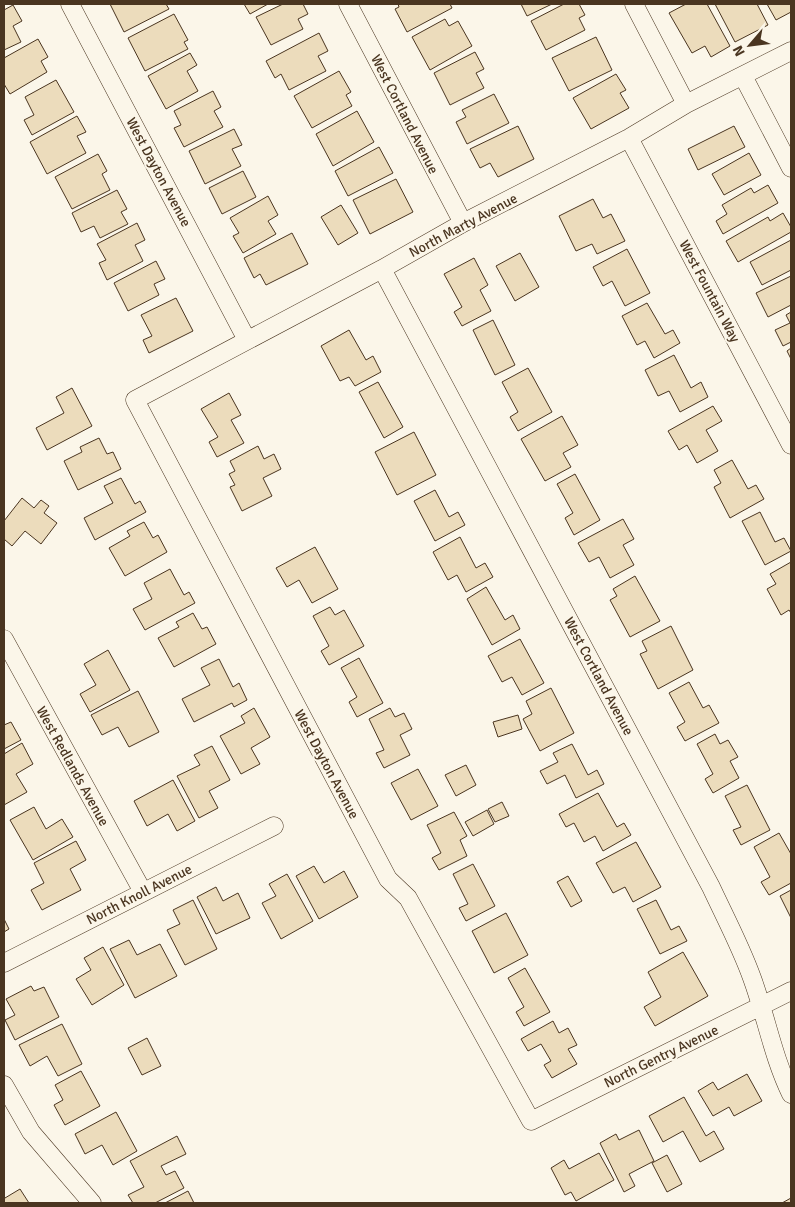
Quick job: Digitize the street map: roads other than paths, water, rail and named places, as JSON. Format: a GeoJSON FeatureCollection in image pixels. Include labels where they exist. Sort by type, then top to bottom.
{"type":"FeatureCollection","features":[{"type":"Feature","properties":{"kind":"street","name":"West Dayton Avenue"},"geometry":{"type":"LineString","coordinates":[[70,4],[247,340]]}},
{"type":"Feature","properties":{"kind":"street","name":"West Cortland Avenue"},"geometry":{"type":"LineString","coordinates":[[348,4],[462,224]]}},
{"type":"Feature","properties":{"kind":"street"},"geometry":{"type":"LineString","coordinates":[[634,4],[686,104]]}},
{"type":"Feature","properties":{"kind":"street","name":"North Marty Avenue"},"geometry":{"type":"LineString","coordinates":[[135,400],[382,269],[462,224],[629,138],[686,104],[791,51]]}},
{"type":"Feature","properties":{"kind":"street"},"geometry":{"type":"LineString","coordinates":[[743,76],[791,168]]}},
{"type":"Feature","properties":{"kind":"street","name":"West Fountain Way"},"geometry":{"type":"LineString","coordinates":[[629,138],[791,445]]}},
{"type":"Feature","properties":{"kind":"street","name":"West Cortland Avenue"},"geometry":{"type":"LineString","coordinates":[[382,269],[711,887],[752,978],[770,1037],[791,1094]]}},
{"type":"Feature","properties":{"kind":"street","name":"West Dayton Avenue"},"geometry":{"type":"LineString","coordinates":[[135,400],[388,879],[408,898],[531,1121]]}},
{"type":"Feature","properties":{"kind":"street","name":"West Redlands Avenue"},"geometry":{"type":"LineString","coordinates":[[4,639],[143,892]]}},
{"type":"Feature","properties":{"kind":"street","name":"North Knoll Avenue"},"geometry":{"type":"LineString","coordinates":[[4,963],[274,826]]}},
{"type":"Feature","properties":{"kind":"street","name":"North Gentry Avenue"},"geometry":{"type":"LineString","coordinates":[[531,1121],[791,991]]}},
{"type":"Feature","properties":{"kind":"street"},"geometry":{"type":"LineString","coordinates":[[4,1085],[31,1132],[92,1203]]}}]}
